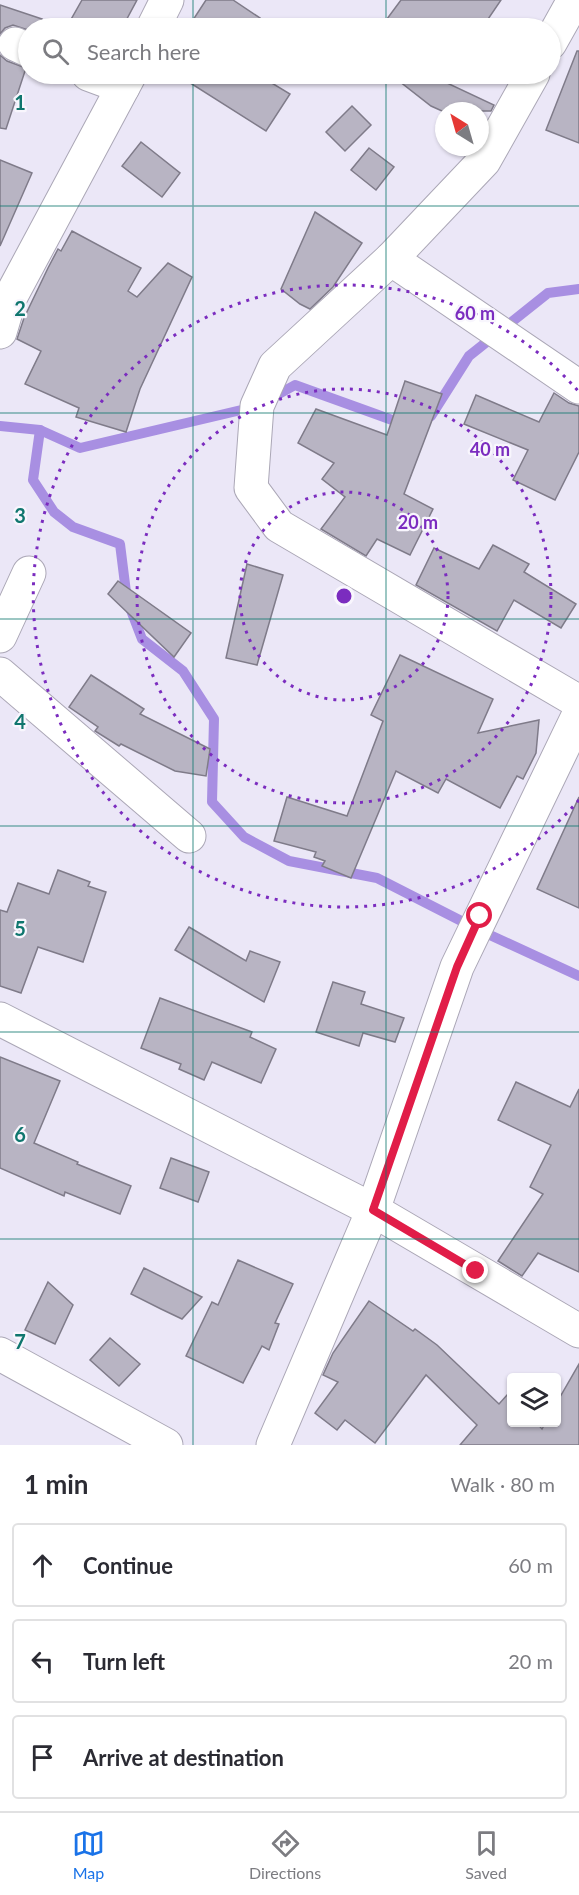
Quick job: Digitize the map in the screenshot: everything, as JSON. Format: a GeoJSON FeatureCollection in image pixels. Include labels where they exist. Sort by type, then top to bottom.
{"type":"FeatureCollection","features":[{"type":"Feature","properties":{"kind":"street"},"geometry":{"type":"LineString","coordinates":[[158,18],[167,0]]}},
{"type":"Feature","properties":{"kind":"street"},"geometry":{"type":"LineString","coordinates":[[561,23],[574,0]]}},
{"type":"Feature","properties":{"kind":"street"},"geometry":{"type":"LineString","coordinates":[[0,332],[5,296],[124,84]]}},
{"type":"Feature","properties":{"kind":"street"},"geometry":{"type":"LineString","coordinates":[[527,84],[484,161],[391,259],[275,366],[257,406],[251,488],[279,526],[579,702]]}},
{"type":"Feature","properties":{"kind":"street"},"geometry":{"type":"LineString","coordinates":[[391,259],[579,387]]}},
{"type":"Feature","properties":{"kind":"street"},"geometry":{"type":"LineString","coordinates":[[0,636],[29,573]]}},
{"type":"Feature","properties":{"kind":"street"},"geometry":{"type":"LineString","coordinates":[[0,674],[189,836]]}},
{"type":"Feature","properties":{"kind":"street"},"geometry":{"type":"LineString","coordinates":[[273,1445],[373,1210],[457,967],[579,714]]}},
{"type":"Feature","properties":{"kind":"street"},"geometry":{"type":"LineString","coordinates":[[0,1019],[373,1210],[579,1331]]}},
{"type":"Feature","properties":{"kind":"street"},"geometry":{"type":"LineString","coordinates":[[0,1354],[166,1445]]}},
{"type":"Feature","properties":{"kind":"building"},"geometry":{"type":"Polygon","coordinates":[[[82,0],[137,0],[127,18],[72,18],[82,0]]]}},
{"type":"Feature","properties":{"kind":"building"},"geometry":{"type":"Polygon","coordinates":[[[206,0],[233,0],[260,18],[194,18],[206,0]]]}},
{"type":"Feature","properties":{"kind":"building"},"geometry":{"type":"Polygon","coordinates":[[[401,0],[501,0],[489,18],[388,18],[401,0]]]}},
{"type":"Feature","properties":{"kind":"building"},"geometry":{"type":"Polygon","coordinates":[[[0,5],[39,18],[18,18],[18,27],[13,25],[5,28],[0,34],[0,5]]]}},
{"type":"Feature","properties":{"kind":"building"},"geometry":{"type":"Polygon","coordinates":[[[577,51],[579,51],[579,143],[546,130],[577,51]]]}},
{"type":"Feature","properties":{"kind":"building"},"geometry":{"type":"Polygon","coordinates":[[[0,55],[7,61],[18,65],[18,84],[21,84],[6,129],[0,128],[0,55]]]}},
{"type":"Feature","properties":{"kind":"building"},"geometry":{"type":"Polygon","coordinates":[[[192,84],[274,84],[290,94],[266,131],[192,84]]]}},
{"type":"Feature","properties":{"kind":"building"},"geometry":{"type":"Polygon","coordinates":[[[403,84],[449,84],[488,102],[435,102],[435,108],[403,84]]]}},
{"type":"Feature","properties":{"kind":"building"},"geometry":{"type":"Polygon","coordinates":[[[489,103],[494,105],[489,111],[489,103]]]}},
{"type":"Feature","properties":{"kind":"building"},"geometry":{"type":"Polygon","coordinates":[[[352,106],[371,125],[345,151],[326,132],[352,106]]]}},
{"type":"Feature","properties":{"kind":"building"},"geometry":{"type":"Polygon","coordinates":[[[141,142],[180,173],[162,197],[122,166],[141,142]]]}},
{"type":"Feature","properties":{"kind":"building"},"geometry":{"type":"Polygon","coordinates":[[[369,148],[394,167],[376,190],[351,170],[369,148]]]}},
{"type":"Feature","properties":{"kind":"building"},"geometry":{"type":"Polygon","coordinates":[[[0,160],[32,173],[0,246],[0,160]]]}},
{"type":"Feature","properties":{"kind":"building"},"geometry":{"type":"Polygon","coordinates":[[[315,212],[362,243],[333,287],[310,309],[281,289],[315,212]]]}},
{"type":"Feature","properties":{"kind":"building"},"geometry":{"type":"Polygon","coordinates":[[[72,231],[141,268],[128,291],[137,297],[168,263],[192,277],[140,389],[126,432],[76,417],[79,408],[25,384],[41,351],[17,339],[24,318],[48,268],[58,249],[61,251],[72,231]]]}},
{"type":"Feature","properties":{"kind":"building"},"geometry":{"type":"Polygon","coordinates":[[[405,381],[442,394],[404,494],[433,509],[410,555],[377,539],[366,556],[321,529],[345,497],[322,479],[334,463],[298,443],[316,409],[387,435],[405,381]]]}},
{"type":"Feature","properties":{"kind":"building"},"geometry":{"type":"Polygon","coordinates":[[[554,393],[569,403],[579,406],[579,452],[555,500],[513,480],[528,450],[464,424],[476,395],[539,422],[554,393]]]}},
{"type":"Feature","properties":{"kind":"building"},"geometry":{"type":"Polygon","coordinates":[[[493,545],[529,564],[524,572],[576,604],[561,628],[514,600],[497,631],[416,585],[434,548],[479,569],[493,545]]]}},
{"type":"Feature","properties":{"kind":"building"},"geometry":{"type":"Polygon","coordinates":[[[247,564],[283,575],[257,665],[226,658],[247,564]]]}},
{"type":"Feature","properties":{"kind":"building"},"geometry":{"type":"Polygon","coordinates":[[[118,581],[191,633],[174,657],[108,594],[118,581]]]}},
{"type":"Feature","properties":{"kind":"building"},"geometry":{"type":"Polygon","coordinates":[[[400,655],[493,699],[478,733],[539,720],[536,753],[523,779],[517,776],[500,808],[446,779],[438,793],[396,771],[351,878],[322,866],[325,861],[314,857],[316,852],[274,841],[287,797],[347,816],[383,721],[371,715],[400,655]]]}},
{"type":"Feature","properties":{"kind":"building"},"geometry":{"type":"Polygon","coordinates":[[[91,675],[144,709],[140,714],[210,749],[206,776],[175,771],[121,744],[119,746],[95,731],[98,727],[69,707],[91,675]]]}},
{"type":"Feature","properties":{"kind":"building"},"geometry":{"type":"Polygon","coordinates":[[[579,797],[579,908],[537,889],[579,797]]]}},
{"type":"Feature","properties":{"kind":"building"},"geometry":{"type":"Polygon","coordinates":[[[58,870],[90,882],[88,886],[106,892],[83,962],[38,947],[21,993],[0,986],[0,910],[7,912],[18,883],[49,894],[58,870]]]}},
{"type":"Feature","properties":{"kind":"building"},"geometry":{"type":"Polygon","coordinates":[[[189,927],[246,961],[250,951],[280,962],[264,1002],[175,950],[189,927]]]}},
{"type":"Feature","properties":{"kind":"building"},"geometry":{"type":"Polygon","coordinates":[[[333,982],[365,992],[361,1004],[404,1018],[395,1042],[363,1033],[359,1046],[316,1032],[333,982]]]}},
{"type":"Feature","properties":{"kind":"building"},"geometry":{"type":"Polygon","coordinates":[[[160,998],[252,1032],[250,1037],[276,1049],[261,1083],[212,1062],[204,1080],[179,1069],[181,1064],[141,1048],[160,998]]]}},
{"type":"Feature","properties":{"kind":"building"},"geometry":{"type":"Polygon","coordinates":[[[0,1057],[60,1081],[34,1143],[131,1186],[120,1214],[65,1192],[64,1196],[0,1168],[0,1057]]]}},
{"type":"Feature","properties":{"kind":"building"},"geometry":{"type":"Polygon","coordinates":[[[516,1082],[570,1107],[579,1089],[579,1272],[538,1253],[522,1276],[498,1261],[543,1194],[530,1187],[551,1145],[498,1120],[516,1082]]]}},
{"type":"Feature","properties":{"kind":"building"},"geometry":{"type":"Polygon","coordinates":[[[171,1158],[209,1172],[198,1202],[160,1188],[171,1158]]]}},
{"type":"Feature","properties":{"kind":"building"},"geometry":{"type":"Polygon","coordinates":[[[238,1260],[293,1284],[275,1323],[279,1324],[269,1350],[262,1346],[243,1383],[186,1356],[212,1302],[218,1305],[238,1260]]]}},
{"type":"Feature","properties":{"kind":"building"},"geometry":{"type":"Polygon","coordinates":[[[144,1268],[202,1297],[182,1319],[131,1294],[144,1268]]]}},
{"type":"Feature","properties":{"kind":"building"},"geometry":{"type":"Polygon","coordinates":[[[48,1282],[73,1305],[55,1344],[25,1330],[48,1282]]]}},
{"type":"Feature","properties":{"kind":"building"},"geometry":{"type":"Polygon","coordinates":[[[369,1301],[437,1345],[499,1404],[507,1395],[507,1427],[540,1427],[542,1429],[543,1427],[561,1427],[561,1395],[579,1364],[579,1445],[460,1445],[477,1425],[426,1375],[375,1443],[345,1420],[337,1430],[315,1413],[338,1382],[323,1375],[333,1353],[369,1301]]]}},
{"type":"Feature","properties":{"kind":"building"},"geometry":{"type":"Polygon","coordinates":[[[110,1338],[140,1364],[119,1386],[90,1360],[110,1338]]]}},
{"type":"Feature","properties":{"kind":"waterway"},"geometry":{"type":"LineString","coordinates":[[431,416],[469,356],[548,293],[579,289]]}},
{"type":"Feature","properties":{"kind":"waterway"},"geometry":{"type":"LineString","coordinates":[[270,399],[295,385],[406,425]]}},
{"type":"Feature","properties":{"kind":"waterway"},"geometry":{"type":"LineString","coordinates":[[40,430],[80,448],[254,407]]}},
{"type":"Feature","properties":{"kind":"waterway"},"geometry":{"type":"LineString","coordinates":[[0,426],[40,430],[33,480],[54,512],[73,527],[120,544],[127,600],[142,639],[183,671],[214,719],[212,802],[244,837],[289,861],[377,878],[479,930],[579,976]]}},
{"type":"Feature","properties":{"kind":"route"},"geometry":{"type":"LineString","coordinates":[[476,1271],[373,1210],[457,967],[480,916]]}}]}
